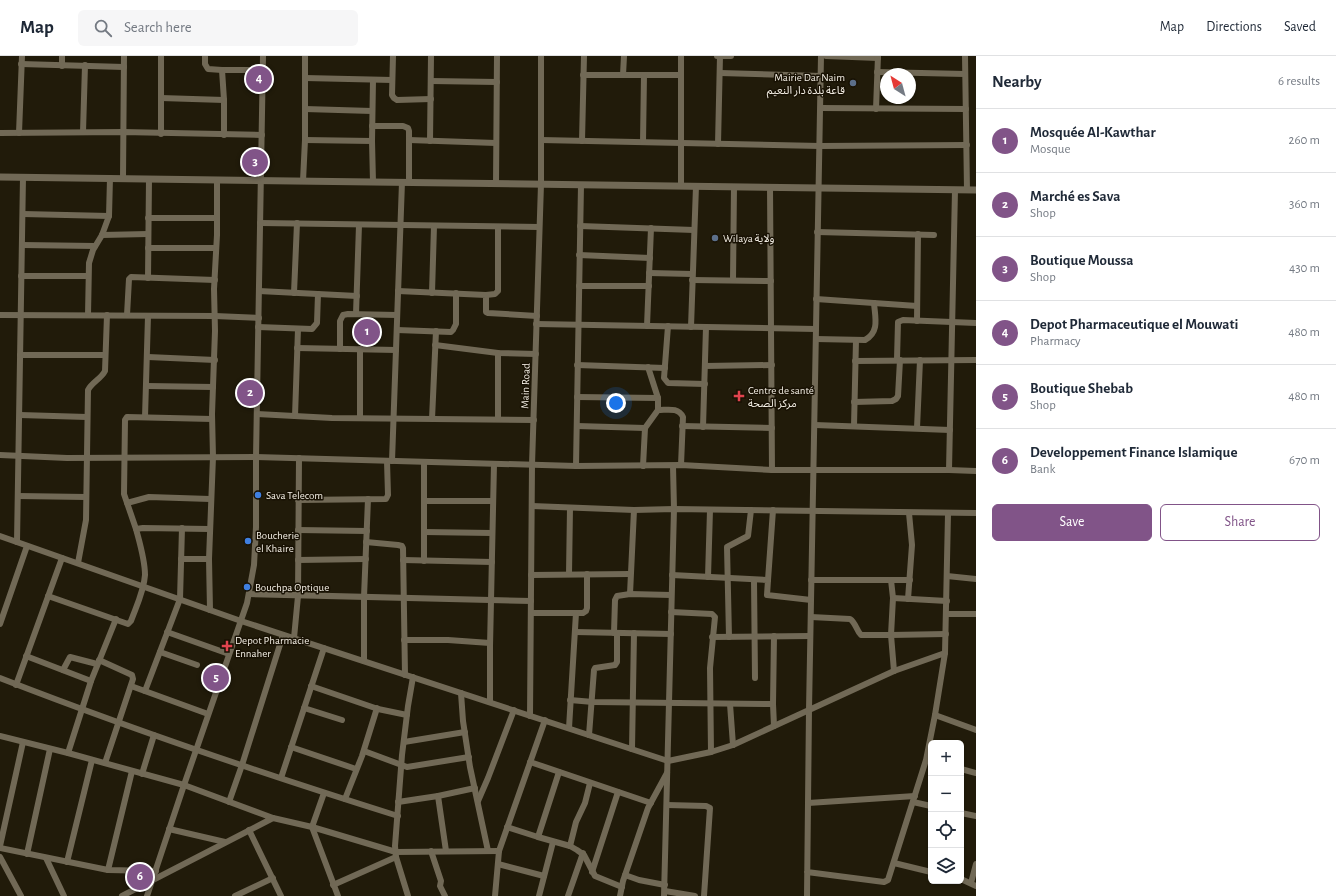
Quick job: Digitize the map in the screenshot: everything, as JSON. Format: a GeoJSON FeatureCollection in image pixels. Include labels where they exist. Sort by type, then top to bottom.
{"type":"FeatureCollection","features":[{"type":"Feature","properties":{"kind":"street"},"geometry":{"type":"LineString","coordinates":[[19,133],[22,56]]}},
{"type":"Feature","properties":{"kind":"street"},"geometry":{"type":"LineString","coordinates":[[62,56],[62,66]]}},
{"type":"Feature","properties":{"kind":"street"},"geometry":{"type":"LineString","coordinates":[[123,178],[124,56]]}},
{"type":"Feature","properties":{"kind":"street"},"geometry":{"type":"LineString","coordinates":[[161,56],[161,134]]}},
{"type":"Feature","properties":{"kind":"street"},"geometry":{"type":"LineString","coordinates":[[205,56],[205,64],[208,69],[263,70]]}},
{"type":"Feature","properties":{"kind":"street"},"geometry":{"type":"LineString","coordinates":[[147,896],[241,621],[249,594],[254,565],[256,534],[263,56]]}},
{"type":"Feature","properties":{"kind":"street"},"geometry":{"type":"LineString","coordinates":[[303,181],[305,140],[305,56]]}},
{"type":"Feature","properties":{"kind":"street"},"geometry":{"type":"LineString","coordinates":[[393,56],[392,95],[394,98],[397,100],[431,99]]}},
{"type":"Feature","properties":{"kind":"street"},"geometry":{"type":"LineString","coordinates":[[430,141],[432,56]]}},
{"type":"Feature","properties":{"kind":"street"},"geometry":{"type":"LineString","coordinates":[[496,184],[497,56]]}},
{"type":"Feature","properties":{"kind":"street","name":"Main Road"},"geometry":{"type":"LineString","coordinates":[[530,716],[532,465],[541,140],[541,56]]}},
{"type":"Feature","properties":{"kind":"street"},"geometry":{"type":"LineString","coordinates":[[582,141],[584,56]]}},
{"type":"Feature","properties":{"kind":"street"},"geometry":{"type":"LineString","coordinates":[[623,75],[624,56]]}},
{"type":"Feature","properties":{"kind":"street"},"geometry":{"type":"LineString","coordinates":[[681,56],[681,186]]}},
{"type":"Feature","properties":{"kind":"street"},"geometry":{"type":"LineString","coordinates":[[716,56],[731,56]]}},
{"type":"Feature","properties":{"kind":"street"},"geometry":{"type":"LineString","coordinates":[[718,144],[720,56]]}},
{"type":"Feature","properties":{"kind":"street"},"geometry":{"type":"LineString","coordinates":[[807,896],[810,617],[815,425],[821,56]]}},
{"type":"Feature","properties":{"kind":"street"},"geometry":{"type":"LineString","coordinates":[[826,56],[878,57],[876,109]]}},
{"type":"Feature","properties":{"kind":"street"},"geometry":{"type":"LineString","coordinates":[[965,56],[967,190]]}},
{"type":"Feature","properties":{"kind":"street"},"geometry":{"type":"LineString","coordinates":[[21,64],[124,67]]}},
{"type":"Feature","properties":{"kind":"street"},"geometry":{"type":"LineString","coordinates":[[83,132],[85,65]]}},
{"type":"Feature","properties":{"kind":"street"},"geometry":{"type":"LineString","coordinates":[[222,70],[224,135]]}},
{"type":"Feature","properties":{"kind":"street"},"geometry":{"type":"LineString","coordinates":[[877,72],[965,74]]}},
{"type":"Feature","properties":{"kind":"street"},"geometry":{"type":"LineString","coordinates":[[720,73],[821,76]]}},
{"type":"Feature","properties":{"kind":"street"},"geometry":{"type":"LineString","coordinates":[[583,74],[681,75]]}},
{"type":"Feature","properties":{"kind":"street"},"geometry":{"type":"LineString","coordinates":[[643,142],[644,75]]}},
{"type":"Feature","properties":{"kind":"street"},"geometry":{"type":"LineString","coordinates":[[305,78],[392,80]]}},
{"type":"Feature","properties":{"kind":"street"},"geometry":{"type":"LineString","coordinates":[[373,80],[373,182]]}},
{"type":"Feature","properties":{"kind":"street"},"geometry":{"type":"LineString","coordinates":[[431,81],[497,82]]}},
{"type":"Feature","properties":{"kind":"street"},"geometry":{"type":"LineString","coordinates":[[161,98],[224,100]]}},
{"type":"Feature","properties":{"kind":"street"},"geometry":{"type":"LineString","coordinates":[[821,108],[966,109]]}},
{"type":"Feature","properties":{"kind":"street"},"geometry":{"type":"LineString","coordinates":[[305,109],[372,111]]}},
{"type":"Feature","properties":{"kind":"street"},"geometry":{"type":"LineString","coordinates":[[298,500],[384,500],[388,498],[394,418],[400,226],[409,131],[406,127],[372,126]]}},
{"type":"Feature","properties":{"kind":"street"},"geometry":{"type":"LineString","coordinates":[[0,132],[123,132],[262,135]]}},
{"type":"Feature","properties":{"kind":"street"},"geometry":{"type":"LineString","coordinates":[[305,140],[372,141]]}},
{"type":"Feature","properties":{"kind":"street"},"geometry":{"type":"LineString","coordinates":[[409,140],[496,143]]}},
{"type":"Feature","properties":{"kind":"street"},"geometry":{"type":"LineString","coordinates":[[541,140],[820,146],[967,145]]}},
{"type":"Feature","properties":{"kind":"street"},"geometry":{"type":"LineString","coordinates":[[0,177],[976,190]]}},
{"type":"Feature","properties":{"kind":"street"},"geometry":{"type":"LineString","coordinates":[[17,542],[23,177]]}},
{"type":"Feature","properties":{"kind":"street"},"geometry":{"type":"LineString","coordinates":[[88,315],[89,263],[109,216],[110,178]]}},
{"type":"Feature","properties":{"kind":"street"},"geometry":{"type":"LineString","coordinates":[[148,278],[148,218],[150,179]]}},
{"type":"Feature","properties":{"kind":"street"},"geometry":{"type":"LineString","coordinates":[[210,610],[208,559],[213,457],[212,419],[215,316],[214,280],[217,180]]}},
{"type":"Feature","properties":{"kind":"street"},"geometry":{"type":"LineString","coordinates":[[576,466],[581,185]]}},
{"type":"Feature","properties":{"kind":"street"},"geometry":{"type":"LineString","coordinates":[[691,327],[696,186]]}},
{"type":"Feature","properties":{"kind":"street"},"geometry":{"type":"LineString","coordinates":[[733,280],[734,187]]}},
{"type":"Feature","properties":{"kind":"street"},"geometry":{"type":"LineString","coordinates":[[770,188],[772,470]]}},
{"type":"Feature","properties":{"kind":"street"},"geometry":{"type":"LineString","coordinates":[[949,470],[955,190]]}},
{"type":"Feature","properties":{"kind":"street"},"geometry":{"type":"LineString","coordinates":[[22,214],[109,216]]}},
{"type":"Feature","properties":{"kind":"street"},"geometry":{"type":"LineString","coordinates":[[148,218],[216,218]]}},
{"type":"Feature","properties":{"kind":"street"},"geometry":{"type":"LineString","coordinates":[[260,222],[539,228]]}},
{"type":"Feature","properties":{"kind":"street"},"geometry":{"type":"LineString","coordinates":[[294,293],[297,223]]}},
{"type":"Feature","properties":{"kind":"street"},"geometry":{"type":"LineString","coordinates":[[356,314],[359,225]]}},
{"type":"Feature","properties":{"kind":"street"},"geometry":{"type":"LineString","coordinates":[[432,293],[434,226]]}},
{"type":"Feature","properties":{"kind":"street"},"geometry":{"type":"LineString","coordinates":[[580,226],[694,230]]}},
{"type":"Feature","properties":{"kind":"street"},"geometry":{"type":"LineString","coordinates":[[398,292],[495,294],[498,291],[498,227]]}},
{"type":"Feature","properties":{"kind":"street"},"geometry":{"type":"LineString","coordinates":[[647,326],[651,228]]}},
{"type":"Feature","properties":{"kind":"street"},"geometry":{"type":"LineString","coordinates":[[817,232],[934,235]]}},
{"type":"Feature","properties":{"kind":"street"},"geometry":{"type":"LineString","coordinates":[[102,235],[148,234]]}},
{"type":"Feature","properties":{"kind":"street"},"geometry":{"type":"LineString","coordinates":[[917,321],[918,234]]}},
{"type":"Feature","properties":{"kind":"street"},"geometry":{"type":"LineString","coordinates":[[22,245],[95,246]]}},
{"type":"Feature","properties":{"kind":"street"},"geometry":{"type":"LineString","coordinates":[[148,248],[216,248]]}},
{"type":"Feature","properties":{"kind":"street"},"geometry":{"type":"LineString","coordinates":[[580,255],[650,258]]}},
{"type":"Feature","properties":{"kind":"street"},"geometry":{"type":"LineString","coordinates":[[649,273],[733,280],[771,281]]}},
{"type":"Feature","properties":{"kind":"street"},"geometry":{"type":"LineString","coordinates":[[21,276],[88,276]]}},
{"type":"Feature","properties":{"kind":"street"},"geometry":{"type":"LineString","coordinates":[[127,316],[129,278],[214,280]]}},
{"type":"Feature","properties":{"kind":"street"},"geometry":{"type":"LineString","coordinates":[[579,286],[649,286]]}},
{"type":"Feature","properties":{"kind":"street"},"geometry":{"type":"LineString","coordinates":[[259,291],[357,296]]}},
{"type":"Feature","properties":{"kind":"street"},"geometry":{"type":"LineString","coordinates":[[397,330],[451,332],[456,327],[456,293]]}},
{"type":"Feature","properties":{"kind":"street"},"geometry":{"type":"LineString","coordinates":[[258,327],[312,329],[318,323],[318,294]]}},
{"type":"Feature","properties":{"kind":"street"},"geometry":{"type":"LineString","coordinates":[[486,295],[486,312],[488,313],[537,316]]}},
{"type":"Feature","properties":{"kind":"street"},"geometry":{"type":"LineString","coordinates":[[816,299],[917,306]]}},
{"type":"Feature","properties":{"kind":"street"},"geometry":{"type":"LineString","coordinates":[[816,339],[865,340],[871,337],[875,329],[874,303]]}},
{"type":"Feature","properties":{"kind":"street"},"geometry":{"type":"LineString","coordinates":[[0,315],[215,316],[259,318]]}},
{"type":"Feature","properties":{"kind":"street"},"geometry":{"type":"LineString","coordinates":[[78,563],[85,530],[88,388],[103,375],[105,371],[107,315]]}},
{"type":"Feature","properties":{"kind":"street"},"geometry":{"type":"LineString","coordinates":[[340,349],[341,317],[343,315],[397,315]]}},
{"type":"Feature","properties":{"kind":"street"},"geometry":{"type":"LineString","coordinates":[[146,417],[148,316]]}},
{"type":"Feature","properties":{"kind":"street"},"geometry":{"type":"LineString","coordinates":[[854,402],[892,401],[898,396],[898,322],[903,320],[976,323]]}},
{"type":"Feature","properties":{"kind":"street"},"geometry":{"type":"LineString","coordinates":[[536,324],[816,329]]}},
{"type":"Feature","properties":{"kind":"street"},"geometry":{"type":"LineString","coordinates":[[668,326],[664,378],[668,383],[705,384]]}},
{"type":"Feature","properties":{"kind":"street"},"geometry":{"type":"LineString","coordinates":[[703,427],[706,327]]}},
{"type":"Feature","properties":{"kind":"street"},"geometry":{"type":"LineString","coordinates":[[295,416],[298,328]]}},
{"type":"Feature","properties":{"kind":"street"},"geometry":{"type":"LineString","coordinates":[[432,419],[436,331]]}},
{"type":"Feature","properties":{"kind":"street"},"geometry":{"type":"LineString","coordinates":[[854,426],[856,340]]}},
{"type":"Feature","properties":{"kind":"street"},"geometry":{"type":"LineString","coordinates":[[435,345],[498,353],[536,354]]}},
{"type":"Feature","properties":{"kind":"street"},"geometry":{"type":"LineString","coordinates":[[297,348],[396,350]]}},
{"type":"Feature","properties":{"kind":"street"},"geometry":{"type":"LineString","coordinates":[[360,349],[360,418]]}},
{"type":"Feature","properties":{"kind":"street"},"geometry":{"type":"LineString","coordinates":[[498,353],[498,420]]}},
{"type":"Feature","properties":{"kind":"street"},"geometry":{"type":"LineString","coordinates":[[20,355],[105,355]]}},
{"type":"Feature","properties":{"kind":"street"},"geometry":{"type":"LineString","coordinates":[[148,357],[214,360]]}},
{"type":"Feature","properties":{"kind":"street"},"geometry":{"type":"LineString","coordinates":[[917,428],[920,360]]}},
{"type":"Feature","properties":{"kind":"street"},"geometry":{"type":"LineString","coordinates":[[855,361],[976,360]]}},
{"type":"Feature","properties":{"kind":"street"},"geometry":{"type":"LineString","coordinates":[[577,365],[665,368]]}},
{"type":"Feature","properties":{"kind":"street"},"geometry":{"type":"LineString","coordinates":[[705,366],[772,365]]}},
{"type":"Feature","properties":{"kind":"street"},"geometry":{"type":"LineString","coordinates":[[643,466],[645,428],[658,410],[658,398],[648,367]]}},
{"type":"Feature","properties":{"kind":"street"},"geometry":{"type":"LineString","coordinates":[[147,386],[213,387]]}},
{"type":"Feature","properties":{"kind":"street"},"geometry":{"type":"LineString","coordinates":[[577,397],[658,398]]}},
{"type":"Feature","properties":{"kind":"street"},"geometry":{"type":"LineString","coordinates":[[658,410],[678,411],[683,418],[681,465]]}},
{"type":"Feature","properties":{"kind":"street"},"geometry":{"type":"LineString","coordinates":[[257,414],[360,418],[534,420]]}},
{"type":"Feature","properties":{"kind":"street"},"geometry":{"type":"LineString","coordinates":[[20,415],[87,417]]}},
{"type":"Feature","properties":{"kind":"street"},"geometry":{"type":"LineString","coordinates":[[48,596],[116,619],[126,624],[130,622],[143,586],[145,575],[144,560],[124,488],[126,418],[146,417],[212,419]]}},
{"type":"Feature","properties":{"kind":"street"},"geometry":{"type":"LineString","coordinates":[[815,425],[950,430]]}},
{"type":"Feature","properties":{"kind":"street"},"geometry":{"type":"LineString","coordinates":[[577,426],[645,428]]}},
{"type":"Feature","properties":{"kind":"street"},"geometry":{"type":"LineString","coordinates":[[682,426],[772,428]]}},
{"type":"Feature","properties":{"kind":"street"},"geometry":{"type":"LineString","coordinates":[[0,455],[87,458],[256,456],[576,466],[681,465],[813,471],[976,471]]}},
{"type":"Feature","properties":{"kind":"street"},"geometry":{"type":"LineString","coordinates":[[294,638],[298,596],[299,458]]}},
{"type":"Feature","properties":{"kind":"street"},"geometry":{"type":"LineString","coordinates":[[424,462],[424,561]]}},
{"type":"Feature","properties":{"kind":"street"},"geometry":{"type":"LineString","coordinates":[[490,702],[494,464]]}},
{"type":"Feature","properties":{"kind":"street"},"geometry":{"type":"LineString","coordinates":[[665,891],[674,509],[673,466]]}},
{"type":"Feature","properties":{"kind":"street"},"geometry":{"type":"LineString","coordinates":[[18,496],[86,497]]}},
{"type":"Feature","properties":{"kind":"street"},"geometry":{"type":"LineString","coordinates":[[127,503],[149,498],[210,499]]}},
{"type":"Feature","properties":{"kind":"street"},"geometry":{"type":"LineString","coordinates":[[364,661],[364,597],[368,499]]}},
{"type":"Feature","properties":{"kind":"street"},"geometry":{"type":"LineString","coordinates":[[424,500],[493,502]]}},
{"type":"Feature","properties":{"kind":"street"},"geometry":{"type":"LineString","coordinates":[[532,506],[634,510],[773,510],[976,514]]}},
{"type":"Feature","properties":{"kind":"street"},"geometry":{"type":"LineString","coordinates":[[569,574],[570,508]]}},
{"type":"Feature","properties":{"kind":"street"},"geometry":{"type":"LineString","coordinates":[[630,594],[634,510]]}},
{"type":"Feature","properties":{"kind":"street"},"geometry":{"type":"LineString","coordinates":[[708,577],[710,510]]}},
{"type":"Feature","properties":{"kind":"street"},"geometry":{"type":"LineString","coordinates":[[729,637],[727,546],[748,536],[751,510]]}},
{"type":"Feature","properties":{"kind":"street"},"geometry":{"type":"LineString","coordinates":[[773,510],[767,595],[811,600]]}},
{"type":"Feature","properties":{"kind":"street"},"geometry":{"type":"LineString","coordinates":[[908,599],[912,545],[909,513]]}},
{"type":"Feature","properties":{"kind":"street"},"geometry":{"type":"LineString","coordinates":[[932,740],[945,652],[948,514]]}},
{"type":"Feature","properties":{"kind":"street"},"geometry":{"type":"LineString","coordinates":[[145,691],[180,599],[182,528]]}},
{"type":"Feature","properties":{"kind":"street"},"geometry":{"type":"LineString","coordinates":[[136,529],[209,529]]}},
{"type":"Feature","properties":{"kind":"street"},"geometry":{"type":"LineString","coordinates":[[298,530],[367,530]]}},
{"type":"Feature","properties":{"kind":"street"},"geometry":{"type":"LineString","coordinates":[[424,532],[492,533]]}},
{"type":"Feature","properties":{"kind":"street"},"geometry":{"type":"LineString","coordinates":[[0,536],[241,621],[668,761],[711,752],[733,745],[894,671],[945,652]]}},
{"type":"Feature","properties":{"kind":"street"},"geometry":{"type":"LineString","coordinates":[[366,542],[402,546],[403,548],[405,674]]}},
{"type":"Feature","properties":{"kind":"street"},"geometry":{"type":"LineString","coordinates":[[0,624],[27,546]]}},
{"type":"Feature","properties":{"kind":"street"},"geometry":{"type":"LineString","coordinates":[[16,685],[62,558]]}},
{"type":"Feature","properties":{"kind":"street"},"geometry":{"type":"LineString","coordinates":[[181,559],[208,559]]}},
{"type":"Feature","properties":{"kind":"street"},"geometry":{"type":"LineString","coordinates":[[298,560],[366,560]]}},
{"type":"Feature","properties":{"kind":"street"},"geometry":{"type":"LineString","coordinates":[[403,560],[492,562]]}},
{"type":"Feature","properties":{"kind":"street"},"geometry":{"type":"LineString","coordinates":[[531,613],[583,613],[586,611],[587,574]]}},
{"type":"Feature","properties":{"kind":"street"},"geometry":{"type":"LineString","coordinates":[[532,575],[630,574]]}},
{"type":"Feature","properties":{"kind":"street"},"geometry":{"type":"LineString","coordinates":[[672,575],[768,580]]}},
{"type":"Feature","properties":{"kind":"street"},"geometry":{"type":"LineString","coordinates":[[947,576],[976,579]]}},
{"type":"Feature","properties":{"kind":"street"},"geometry":{"type":"LineString","coordinates":[[754,580],[755,678]]}},
{"type":"Feature","properties":{"kind":"street"},"geometry":{"type":"LineString","coordinates":[[811,580],[910,580]]}},
{"type":"Feature","properties":{"kind":"street"},"geometry":{"type":"LineString","coordinates":[[891,580],[893,598],[891,636],[894,671]]}},
{"type":"Feature","properties":{"kind":"street"},"geometry":{"type":"LineString","coordinates":[[249,594],[531,601]]}},
{"type":"Feature","properties":{"kind":"street"},"geometry":{"type":"LineString","coordinates":[[589,735],[595,668],[614,666],[617,662],[616,598],[620,595],[630,594],[671,595]]}},
{"type":"Feature","properties":{"kind":"street"},"geometry":{"type":"LineString","coordinates":[[893,598],[947,601]]}},
{"type":"Feature","properties":{"kind":"street"},"geometry":{"type":"LineString","coordinates":[[672,612],[712,614],[714,617],[710,668],[711,752]]}},
{"type":"Feature","properties":{"kind":"street"},"geometry":{"type":"LineString","coordinates":[[569,728],[576,613]]}},
{"type":"Feature","properties":{"kind":"street"},"geometry":{"type":"LineString","coordinates":[[947,614],[976,614]]}},
{"type":"Feature","properties":{"kind":"street"},"geometry":{"type":"LineString","coordinates":[[810,617],[850,618],[854,621],[858,632],[861,634],[891,636],[946,634]]}},
{"type":"Feature","properties":{"kind":"street"},"geometry":{"type":"LineString","coordinates":[[68,753],[90,681],[116,619]]}},
{"type":"Feature","properties":{"kind":"street"},"geometry":{"type":"LineString","coordinates":[[167,632],[229,654]]}},
{"type":"Feature","properties":{"kind":"street"},"geometry":{"type":"LineString","coordinates":[[575,632],[671,634]]}},
{"type":"Feature","properties":{"kind":"street"},"geometry":{"type":"LineString","coordinates":[[632,749],[634,633]]}},
{"type":"Feature","properties":{"kind":"street"},"geometry":{"type":"LineString","coordinates":[[229,802],[283,634]]}},
{"type":"Feature","properties":{"kind":"street"},"geometry":{"type":"LineString","coordinates":[[774,636],[774,726]]}},
{"type":"Feature","properties":{"kind":"street"},"geometry":{"type":"LineString","coordinates":[[712,637],[810,636]]}},
{"type":"Feature","properties":{"kind":"street"},"geometry":{"type":"LineString","coordinates":[[404,640],[448,640],[490,643]]}},
{"type":"Feature","properties":{"kind":"street"},"geometry":{"type":"LineString","coordinates":[[281,778],[324,648]]}},
{"type":"Feature","properties":{"kind":"street"},"geometry":{"type":"LineString","coordinates":[[160,652],[197,665]]}},
{"type":"Feature","properties":{"kind":"street"},"geometry":{"type":"LineString","coordinates":[[26,656],[90,681]]}},
{"type":"Feature","properties":{"kind":"street"},"geometry":{"type":"LineString","coordinates":[[63,670],[72,656],[98,662],[132,675],[133,679],[131,686],[105,763]]}},
{"type":"Feature","properties":{"kind":"street"},"geometry":{"type":"LineString","coordinates":[[408,896],[396,854],[401,764],[413,677]]}},
{"type":"Feature","properties":{"kind":"street"},"geometry":{"type":"LineString","coordinates":[[0,678],[81,710],[324,793],[398,816]]}},
{"type":"Feature","properties":{"kind":"street"},"geometry":{"type":"LineString","coordinates":[[131,686],[208,714]]}},
{"type":"Feature","properties":{"kind":"street"},"geometry":{"type":"LineString","coordinates":[[311,686],[377,708],[407,716]]}},
{"type":"Feature","properties":{"kind":"street"},"geometry":{"type":"LineString","coordinates":[[461,693],[469,757],[488,851]]}},
{"type":"Feature","properties":{"kind":"street"},"geometry":{"type":"LineString","coordinates":[[570,700],[593,702],[773,704]]}},
{"type":"Feature","properties":{"kind":"street"},"geometry":{"type":"LineString","coordinates":[[730,704],[733,745]]}},
{"type":"Feature","properties":{"kind":"street"},"geometry":{"type":"LineString","coordinates":[[304,708],[342,720]]}},
{"type":"Feature","properties":{"kind":"street"},"geometry":{"type":"LineString","coordinates":[[345,799],[364,751],[377,708]]}},
{"type":"Feature","properties":{"kind":"street"},"geometry":{"type":"LineString","coordinates":[[478,801],[514,710]]}},
{"type":"Feature","properties":{"kind":"street"},"geometry":{"type":"LineString","coordinates":[[935,715],[976,730]]}},
{"type":"Feature","properties":{"kind":"street"},"geometry":{"type":"LineString","coordinates":[[494,896],[499,851],[545,720]]}},
{"type":"Feature","properties":{"kind":"street"},"geometry":{"type":"LineString","coordinates":[[404,742],[465,732]]}},
{"type":"Feature","properties":{"kind":"street"},"geometry":{"type":"LineString","coordinates":[[142,774],[154,735]]}},
{"type":"Feature","properties":{"kind":"street"},"geometry":{"type":"LineString","coordinates":[[0,736],[184,785],[273,818],[312,827],[396,854]]}},
{"type":"Feature","properties":{"kind":"street"},"geometry":{"type":"LineString","coordinates":[[23,742],[0,847],[27,854],[108,870],[156,870]]}},
{"type":"Feature","properties":{"kind":"street"},"geometry":{"type":"LineString","coordinates":[[291,747],[356,769]]}},
{"type":"Feature","properties":{"kind":"street"},"geometry":{"type":"LineString","coordinates":[[27,854],[50,749]]}},
{"type":"Feature","properties":{"kind":"street"},"geometry":{"type":"LineString","coordinates":[[364,751],[407,766],[469,757]]}},
{"type":"Feature","properties":{"kind":"street"},"geometry":{"type":"LineString","coordinates":[[67,862],[92,760]]}},
{"type":"Feature","properties":{"kind":"street"},"geometry":{"type":"LineString","coordinates":[[530,762],[651,803]]}},
{"type":"Feature","properties":{"kind":"street"},"geometry":{"type":"LineString","coordinates":[[807,872],[884,882],[888,880],[914,799],[928,763]]}},
{"type":"Feature","properties":{"kind":"street"},"geometry":{"type":"LineString","coordinates":[[620,896],[625,876],[651,803],[668,770]]}},
{"type":"Feature","properties":{"kind":"street"},"geometry":{"type":"LineString","coordinates":[[964,770],[976,772]]}},
{"type":"Feature","properties":{"kind":"street"},"geometry":{"type":"LineString","coordinates":[[108,870],[132,771]]}},
{"type":"Feature","properties":{"kind":"street"},"geometry":{"type":"LineString","coordinates":[[538,837],[559,772]]}},
{"type":"Feature","properties":{"kind":"street"},"geometry":{"type":"LineString","coordinates":[[570,846],[576,822],[590,783]]}},
{"type":"Feature","properties":{"kind":"street"},"geometry":{"type":"LineString","coordinates":[[398,802],[438,796],[475,788]]}},
{"type":"Feature","properties":{"kind":"street"},"geometry":{"type":"LineString","coordinates":[[592,872],[618,792]]}},
{"type":"Feature","properties":{"kind":"street"},"geometry":{"type":"LineString","coordinates":[[324,793],[312,827],[338,896]]}},
{"type":"Feature","properties":{"kind":"street"},"geometry":{"type":"LineString","coordinates":[[438,796],[446,851]]}},
{"type":"Feature","properties":{"kind":"street"},"geometry":{"type":"LineString","coordinates":[[808,803],[914,799],[928,805]]}},
{"type":"Feature","properties":{"kind":"street"},"geometry":{"type":"LineString","coordinates":[[667,805],[706,806],[710,808],[704,896]]}},
{"type":"Feature","properties":{"kind":"street"},"geometry":{"type":"LineString","coordinates":[[964,814],[976,816]]}},
{"type":"Feature","properties":{"kind":"street"},"geometry":{"type":"LineString","coordinates":[[122,896],[273,818]]}},
{"type":"Feature","properties":{"kind":"street"},"geometry":{"type":"LineString","coordinates":[[508,827],[570,846],[583,853],[592,872],[597,877],[622,887]]}},
{"type":"Feature","properties":{"kind":"street"},"geometry":{"type":"LineString","coordinates":[[169,829],[225,842]]}},
{"type":"Feature","properties":{"kind":"street"},"geometry":{"type":"LineString","coordinates":[[250,830],[281,896]]}},
{"type":"Feature","properties":{"kind":"street"},"geometry":{"type":"LineString","coordinates":[[539,896],[553,842]]}},
{"type":"Feature","properties":{"kind":"street"},"geometry":{"type":"LineString","coordinates":[[333,885],[396,854],[431,851],[499,851]]}},
{"type":"Feature","properties":{"kind":"street"},"geometry":{"type":"LineString","coordinates":[[431,851],[441,881],[440,886],[445,896]]}},
{"type":"Feature","properties":{"kind":"street"},"geometry":{"type":"LineString","coordinates":[[568,896],[583,853]]}},
{"type":"Feature","properties":{"kind":"street"},"geometry":{"type":"LineString","coordinates":[[0,857],[21,896]]}},
{"type":"Feature","properties":{"kind":"street"},"geometry":{"type":"LineString","coordinates":[[46,858],[64,896]]}},
{"type":"Feature","properties":{"kind":"street"},"geometry":{"type":"LineString","coordinates":[[894,863],[928,871]]}},
{"type":"Feature","properties":{"kind":"street"},"geometry":{"type":"LineString","coordinates":[[498,864],[544,876]]}},
{"type":"Feature","properties":{"kind":"street"},"geometry":{"type":"LineString","coordinates":[[964,880],[973,885],[976,864]]}},
{"type":"Feature","properties":{"kind":"street"},"geometry":{"type":"LineString","coordinates":[[625,876],[665,891],[695,896]]}},
{"type":"Feature","properties":{"kind":"street"},"geometry":{"type":"LineString","coordinates":[[235,896],[273,878]]}},
{"type":"Feature","properties":{"kind":"place","name":"Depot Pharmaceutique el Mouwati"},"geometry":{"type":"Point","coordinates":[259,79]}},
{"type":"Feature","properties":{"kind":"place","name":"Mairie Dar Naim قاعة بلدة دار النعيم"},"geometry":{"type":"Point","coordinates":[853,83]}},
{"type":"Feature","properties":{"kind":"place","name":"Boutique Moussa"},"geometry":{"type":"Point","coordinates":[255,162]}},
{"type":"Feature","properties":{"kind":"place","name":"Wilaya ولاية"},"geometry":{"type":"Point","coordinates":[715,238]}},
{"type":"Feature","properties":{"kind":"place","name":"Mosquée Al-Kawthar"},"geometry":{"type":"Point","coordinates":[367,332]}},
{"type":"Feature","properties":{"kind":"place","name":"Marché es Sava"},"geometry":{"type":"Point","coordinates":[250,393]}},
{"type":"Feature","properties":{"kind":"place","name":"Centre de santé مركز الصحة"},"geometry":{"type":"Point","coordinates":[739,396]}},
{"type":"Feature","properties":{"kind":"place","name":"Sava Telecom"},"geometry":{"type":"Point","coordinates":[258,495]}},
{"type":"Feature","properties":{"kind":"place","name":"Boucherie el Khaire"},"geometry":{"type":"Point","coordinates":[248,541]}},
{"type":"Feature","properties":{"kind":"place","name":"Bouchpa Optique"},"geometry":{"type":"Point","coordinates":[247,587]}},
{"type":"Feature","properties":{"kind":"place","name":"Depot Pharmacie Ennaher"},"geometry":{"type":"Point","coordinates":[227,646]}},
{"type":"Feature","properties":{"kind":"place","name":"Boutique Shebab"},"geometry":{"type":"Point","coordinates":[216,678]}},
{"type":"Feature","properties":{"kind":"place","name":"Developpement Finance Islamique"},"geometry":{"type":"Point","coordinates":[140,877]}}]}
